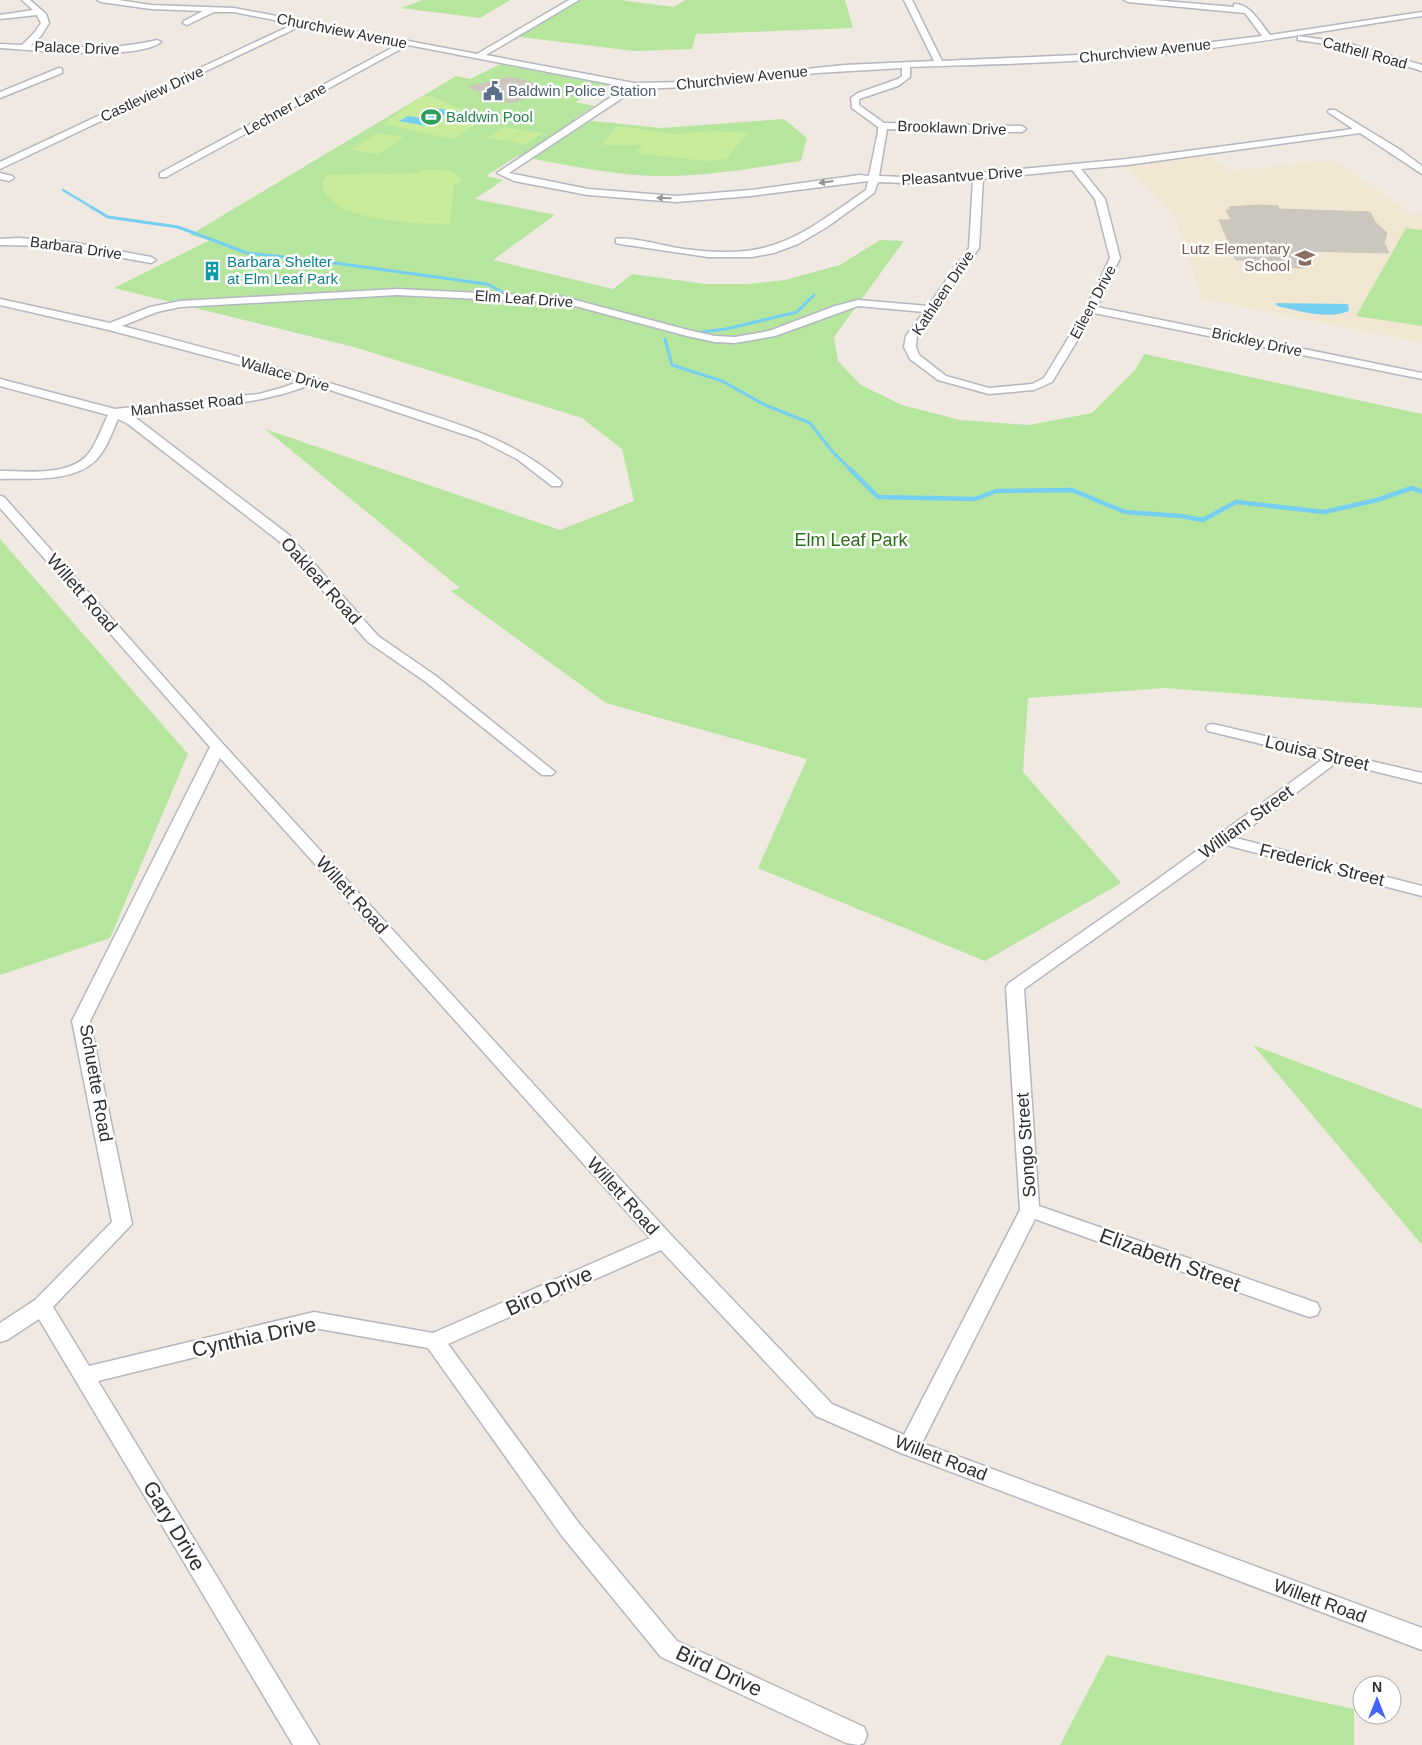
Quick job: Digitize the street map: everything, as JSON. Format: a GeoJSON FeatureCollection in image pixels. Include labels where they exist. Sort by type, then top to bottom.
{"type":"FeatureCollection","features":[{"type":"Feature","properties":{"kind":"street"},"geometry":{"type":"LineString","coordinates":[[25,46],[38,34],[45,23],[39,12],[26,0]]}},
{"type":"Feature","properties":{"kind":"street","name":"Churchview Avenue"},"geometry":{"type":"LineString","coordinates":[[102,0],[130,5],[215,8],[304,22],[634,86],[688,85],[819,70],[1123,55],[1268,38],[1422,14]]}},
{"type":"Feature","properties":{"kind":"street"},"geometry":{"type":"LineString","coordinates":[[130,5],[158,0]]}},
{"type":"Feature","properties":{"kind":"street"},"geometry":{"type":"LineString","coordinates":[[477,57],[575,0]]}},
{"type":"Feature","properties":{"kind":"street"},"geometry":{"type":"LineString","coordinates":[[908,0],[939,64]]}},
{"type":"Feature","properties":{"kind":"street"},"geometry":{"type":"LineString","coordinates":[[1128,0],[1247,11]]}},
{"type":"Feature","properties":{"kind":"street"},"geometry":{"type":"LineString","coordinates":[[1224,0],[1247,11],[1268,38]]}},
{"type":"Feature","properties":{"kind":"street"},"geometry":{"type":"LineString","coordinates":[[187,22],[215,8]]}},
{"type":"Feature","properties":{"kind":"street"},"geometry":{"type":"LineString","coordinates":[[0,17],[39,12]]}},
{"type":"Feature","properties":{"kind":"street"},"geometry":{"type":"LineString","coordinates":[[1406,16],[1422,22]]}},
{"type":"Feature","properties":{"kind":"street","name":"Castleview Drive"},"geometry":{"type":"LineString","coordinates":[[0,166],[304,22]]}},
{"type":"Feature","properties":{"kind":"street","name":"Cathell Road"},"geometry":{"type":"LineString","coordinates":[[1278,36],[1346,45],[1422,68]]}},
{"type":"Feature","properties":{"kind":"street","name":"Palace Drive"},"geometry":{"type":"LineString","coordinates":[[0,46],[103,51],[132,48],[157,42]]}},
{"type":"Feature","properties":{"kind":"street","name":"Lechner Lane"},"geometry":{"type":"LineString","coordinates":[[163,175],[406,43]]}},
{"type":"Feature","properties":{"kind":"street"},"geometry":{"type":"LineString","coordinates":[[620,241],[693,253],[746,255],[792,243],[806,236],[871,191],[882,126],[855,106],[855,98],[870,91],[901,83],[906,77],[906,65]]}},
{"type":"Feature","properties":{"kind":"street"},"geometry":{"type":"LineString","coordinates":[[0,95],[59,71]]}},
{"type":"Feature","properties":{"kind":"street","name":"Pleasantvue Drive"},"geometry":{"type":"LineString","coordinates":[[634,86],[502,173],[514,178],[588,192],[676,199],[741,194],[860,178],[891,181],[928,181],[1127,162],[1363,130]]}},
{"type":"Feature","properties":{"kind":"street"},"geometry":{"type":"LineString","coordinates":[[1332,112],[1396,151],[1422,171]]}},
{"type":"Feature","properties":{"kind":"street","name":"Brooklawn Drive"},"geometry":{"type":"LineString","coordinates":[[882,126],[1022,129]]}},
{"type":"Feature","properties":{"kind":"street","name":"Eileen Drive"},"geometry":{"type":"LineString","coordinates":[[1018,390],[1034,387],[1048,380],[1092,309],[1115,258],[1100,199],[1074,167]]}},
{"type":"Feature","properties":{"kind":"street","name":"Kathleen Drive"},"geometry":{"type":"LineString","coordinates":[[978,176],[974,248],[912,336],[910,346],[914,357],[942,378],[989,390],[1018,390]]}},
{"type":"Feature","properties":{"kind":"street","name":"Barbara Drive"},"geometry":{"type":"LineString","coordinates":[[0,242],[37,242],[85,247],[151,260]]}},
{"type":"Feature","properties":{"kind":"street","name":"Elm Leaf Drive"},"geometry":{"type":"LineString","coordinates":[[111,327],[154,309],[180,304],[397,292],[564,300],[687,333],[715,339],[735,340],[771,334],[839,308],[858,303],[930,309]]}},
{"type":"Feature","properties":{"kind":"street","name":"Wallace Drive"},"geometry":{"type":"LineString","coordinates":[[0,302],[111,327],[312,380],[490,440],[532,462],[556,483]]}},
{"type":"Feature","properties":{"kind":"street","name":"Brickley Drive"},"geometry":{"type":"LineString","coordinates":[[1092,309],[1422,376]]}},
{"type":"Feature","properties":{"kind":"street","name":"Manhasset Road"},"geometry":{"type":"LineString","coordinates":[[0,475],[58,472],[78,468],[92,457],[115,413],[259,397],[286,391],[312,380]]}},
{"type":"Feature","properties":{"kind":"street","name":"Oakleaf Road"},"geometry":{"type":"LineString","coordinates":[[0,382],[115,413],[132,421],[284,538],[373,638],[431,679],[547,772]]}},
{"type":"Feature","properties":{"kind":"street","name":"Willett Road"},"geometry":{"type":"LineString","coordinates":[[0,500],[218,747],[664,1240],[824,1410],[910,1448],[1422,1639]]}},
{"type":"Feature","properties":{"kind":"street","name":"Louisa Street"},"geometry":{"type":"LineString","coordinates":[[1212,728],[1422,778]]}},
{"type":"Feature","properties":{"kind":"street","name":"Schuette Road"},"geometry":{"type":"LineString","coordinates":[[0,1334],[42,1306],[122,1224],[81,1022],[218,747]]}},
{"type":"Feature","properties":{"kind":"street","name":"William Street"},"geometry":{"type":"LineString","coordinates":[[1157,888],[1334,757]]}},
{"type":"Feature","properties":{"kind":"street","name":"Frederick Street"},"geometry":{"type":"LineString","coordinates":[[1222,840],[1422,891]]}},
{"type":"Feature","properties":{"kind":"street","name":"Songo Street"},"geometry":{"type":"LineString","coordinates":[[910,1448],[1030,1210],[1015,987],[1157,888]]}},
{"type":"Feature","properties":{"kind":"street","name":"Elizabeth Street"},"geometry":{"type":"LineString","coordinates":[[1030,1210],[1310,1310]]}},
{"type":"Feature","properties":{"kind":"street","name":"Biro Drive"},"geometry":{"type":"LineString","coordinates":[[434,1341],[664,1240]]}},
{"type":"Feature","properties":{"kind":"street","name":"Gary Drive"},"geometry":{"type":"LineString","coordinates":[[42,1306],[307,1745]]}},
{"type":"Feature","properties":{"kind":"street","name":"Cynthia Drive"},"geometry":{"type":"LineString","coordinates":[[83,1376],[314,1320],[434,1341]]}},
{"type":"Feature","properties":{"kind":"street","name":"Bird Drive"},"geometry":{"type":"LineString","coordinates":[[434,1341],[570,1529],[670,1649],[855,1734]]}},
{"type":"Feature","properties":{"kind":"shaded area","name":"Lutz Elementary School"},"geometry":{"type":"Polygon","coordinates":[[[1205,155],[1231,171],[1334,160],[1412,214],[1422,214],[1422,343],[1202,299],[1174,216],[1125,165],[1205,155]]]}},
{"type":"Feature","properties":{"kind":"green space"},"geometry":{"type":"Polygon","coordinates":[[[422,0],[510,0],[480,18],[401,8],[422,0]]]}},
{"type":"Feature","properties":{"kind":"green space"},"geometry":{"type":"Polygon","coordinates":[[[575,0],[619,0],[674,7],[685,0],[845,0],[853,28],[696,34],[692,49],[634,51],[512,36],[575,0]]]}},
{"type":"Feature","properties":{"kind":"green space","name":"Elm Leaf Park"},"geometry":{"type":"Polygon","coordinates":[[[501,64],[608,85],[575,102],[594,106],[575,119],[661,128],[784,119],[807,138],[801,161],[727,172],[690,175],[653,176],[619,173],[517,156],[486,176],[503,180],[475,199],[555,215],[493,260],[613,289],[632,274],[706,284],[747,284],[785,280],[840,265],[880,240],[904,241],[834,337],[838,361],[861,385],[902,405],[960,420],[1029,425],[1092,413],[1135,370],[1144,354],[1422,414],[1422,708],[1165,688],[1028,698],[1023,772],[1121,883],[985,961],[758,868],[807,759],[606,703],[451,591],[460,588],[265,429],[560,530],[634,501],[622,449],[582,418],[354,347],[114,288],[210,240],[190,235],[456,76],[470,79],[501,64]]]}},
{"type":"Feature","properties":{"kind":"green space"},"geometry":{"type":"Polygon","coordinates":[[[431,96],[485,119],[453,139],[384,124],[421,97],[431,96]]]}},
{"type":"Feature","properties":{"kind":"green space"},"geometry":{"type":"Polygon","coordinates":[[[617,126],[677,134],[712,131],[748,133],[726,159],[707,161],[636,153],[643,145],[602,145],[617,126]]]}},
{"type":"Feature","properties":{"kind":"green space"},"geometry":{"type":"Polygon","coordinates":[[[504,127],[522,130],[506,141],[487,138],[504,127]]]}},
{"type":"Feature","properties":{"kind":"green space"},"geometry":{"type":"Polygon","coordinates":[[[524,130],[543,133],[526,144],[508,141],[524,130]]]}},
{"type":"Feature","properties":{"kind":"green space"},"geometry":{"type":"Polygon","coordinates":[[[377,133],[404,137],[378,154],[350,150],[377,133]]]}},
{"type":"Feature","properties":{"kind":"green space"},"geometry":{"type":"Polygon","coordinates":[[[423,170],[446,170],[460,178],[461,183],[454,183],[450,224],[411,223],[374,218],[341,209],[325,194],[322,184],[326,175],[421,173],[423,170]]]}},
{"type":"Feature","properties":{"kind":"green space"},"geometry":{"type":"Polygon","coordinates":[[[1406,228],[1422,230],[1422,326],[1356,316],[1406,228]]]}},
{"type":"Feature","properties":{"kind":"green space"},"geometry":{"type":"Polygon","coordinates":[[[0,539],[188,754],[110,938],[0,975],[0,539]]]}},
{"type":"Feature","properties":{"kind":"green space"},"geometry":{"type":"Polygon","coordinates":[[[1253,1045],[1422,1109],[1422,1245],[1253,1045]]]}},
{"type":"Feature","properties":{"kind":"green space"},"geometry":{"type":"Polygon","coordinates":[[[1107,1655],[1352,1709],[1352,1725],[1354,1725],[1354,1745],[1060,1745],[1107,1655]]]}},
{"type":"Feature","properties":{"kind":"water","name":"Baldwin Pool"},"geometry":{"type":"Polygon","coordinates":[[[433,108],[462,112],[453,117],[442,115],[426,126],[399,121],[408,116],[422,118],[419,116],[433,108]]]}},
{"type":"Feature","properties":{"kind":"water"},"geometry":{"type":"Polygon","coordinates":[[[1276,303],[1348,304],[1349,311],[1340,314],[1322,315],[1277,306],[1276,303]]]}},
{"type":"Feature","properties":{"kind":"building","name":"Baldwin Police Station"},"geometry":{"type":"Polygon","coordinates":[[[508,77],[518,78],[539,86],[533,88],[547,93],[509,103],[469,87],[508,77]]]}},
{"type":"Feature","properties":{"kind":"building","name":"Lutz Elementary School"},"geometry":{"type":"Polygon","coordinates":[[[1278,206],[1279,209],[1370,212],[1375,222],[1387,233],[1384,243],[1389,253],[1299,251],[1307,268],[1266,267],[1263,260],[1236,260],[1219,220],[1231,220],[1226,210],[1230,210],[1229,207],[1278,206]]]}},
{"type":"Feature","properties":{"kind":"waterway"},"geometry":{"type":"LineString","coordinates":[[63,190],[93,208]]}},
{"type":"Feature","properties":{"kind":"waterway"},"geometry":{"type":"LineString","coordinates":[[91,207],[108,217],[178,227],[247,253],[313,260],[487,284],[502,292]]}},
{"type":"Feature","properties":{"kind":"waterway"},"geometry":{"type":"LineString","coordinates":[[702,332],[726,329],[797,312],[814,295]]}},
{"type":"Feature","properties":{"kind":"waterway"},"geometry":{"type":"LineString","coordinates":[[665,339],[672,365],[722,381],[765,405],[810,423],[832,451],[878,497],[975,499],[996,491],[1072,490],[1125,512],[1180,516],[1203,520],[1236,502],[1324,512],[1377,500],[1412,488],[1422,492]]}},
{"type":"Feature","properties":{"kind":"place","name":"Baldwin Police Station"},"geometry":{"type":"Point","coordinates":[493,91]}},
{"type":"Feature","properties":{"kind":"place","name":"Baldwin Pool"},"geometry":{"type":"Point","coordinates":[431,117]}},
{"type":"Feature","properties":{"kind":"place","name":"Lutz Elementary School"},"geometry":{"type":"Point","coordinates":[1305,258]}},
{"type":"Feature","properties":{"kind":"place","name":"Barbara Shelter at Elm Leaf Park"},"geometry":{"type":"Point","coordinates":[212,271]}}]}
